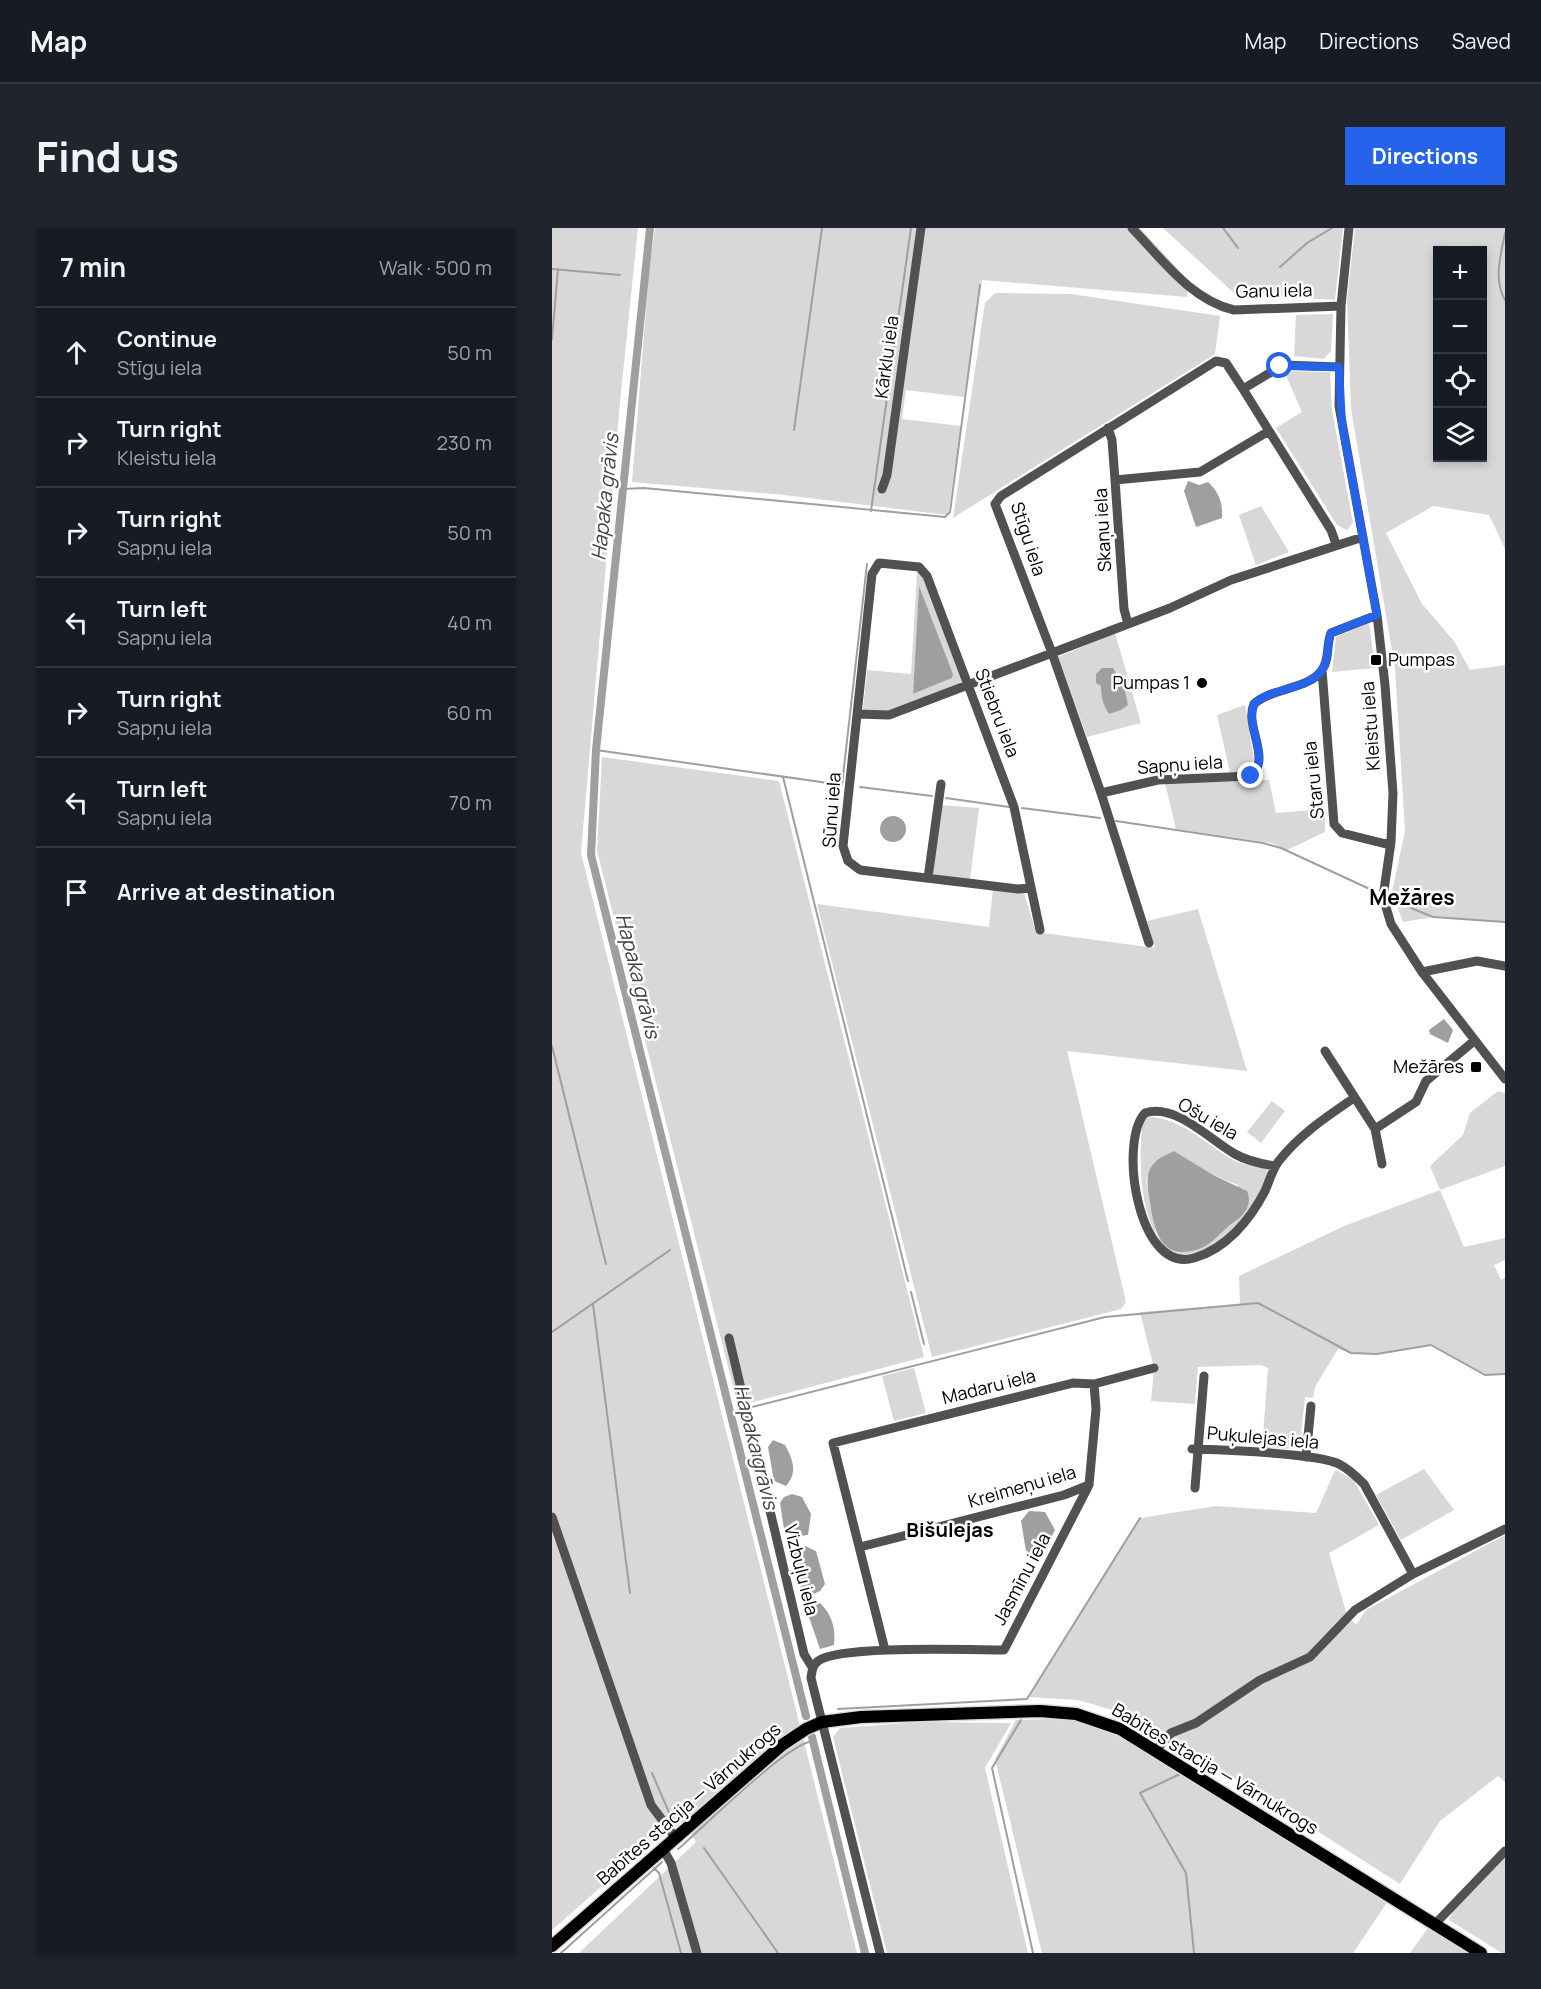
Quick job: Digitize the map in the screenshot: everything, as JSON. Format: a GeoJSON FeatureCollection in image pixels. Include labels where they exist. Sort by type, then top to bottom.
{"type":"FeatureCollection","features":[{"type":"Feature","properties":{"kind":"main road","name":"Babītes stacija — Vārnukrogs"},"geometry":{"type":"LineString","coordinates":[[552,1946],[782,1745],[806,1729],[822,1722],[861,1717],[1040,1711],[1076,1714],[1098,1719],[1156,1750],[1481,1953]]}},
{"type":"Feature","properties":{"kind":"street","name":"Kārklu iela"},"geometry":{"type":"LineString","coordinates":[[882,489],[887,475],[921,228]]}},
{"type":"Feature","properties":{"kind":"street","name":"Ganu iela"},"geometry":{"type":"LineString","coordinates":[[1132,228],[1197,294],[1220,307],[1234,310],[1341,306]]}},
{"type":"Feature","properties":{"kind":"street","name":"Kleistu iela"},"geometry":{"type":"LineString","coordinates":[[1349,228],[1341,306],[1339,367],[1342,424],[1377,615],[1393,793],[1391,842],[1383,897],[1391,924],[1422,972],[1505,1078]]}},
{"type":"Feature","properties":{"kind":"street","name":"Stīgu iela"},"geometry":{"type":"LineString","coordinates":[[1052,653],[995,504],[1001,495],[1218,360],[1228,366],[1243,389]]}},
{"type":"Feature","properties":{"kind":"street"},"geometry":{"type":"LineString","coordinates":[[1336,544],[1331,530],[1243,389],[1283,365],[1339,367]]}},
{"type":"Feature","properties":{"kind":"street"},"geometry":{"type":"LineString","coordinates":[[1108,428],[1112,440],[1115,480]]}},
{"type":"Feature","properties":{"kind":"street","name":"Skaņu iela"},"geometry":{"type":"LineString","coordinates":[[1128,624],[1124,609],[1115,480],[1200,472],[1269,430]]}},
{"type":"Feature","properties":{"kind":"street"},"geometry":{"type":"LineString","coordinates":[[857,714],[889,715],[1184,602],[1220,584],[1336,544],[1364,537]]}},
{"type":"Feature","properties":{"kind":"street","name":"Stiebru iela"},"geometry":{"type":"LineString","coordinates":[[872,574],[875,566],[881,562],[922,568],[1014,807],[1040,930]]}},
{"type":"Feature","properties":{"kind":"street","name":"Sūnu iela"},"geometry":{"type":"LineString","coordinates":[[872,574],[844,854],[857,869],[1018,889],[1031,888]]}},
{"type":"Feature","properties":{"kind":"street"},"geometry":{"type":"LineString","coordinates":[[1322,670],[1331,633],[1377,615]]}},
{"type":"Feature","properties":{"kind":"street"},"geometry":{"type":"LineString","coordinates":[[1052,653],[1101,793],[1149,943]]}},
{"type":"Feature","properties":{"kind":"street","name":"Sapņu iela"},"geometry":{"type":"LineString","coordinates":[[1101,793],[1158,780],[1251,776],[1256,772],[1259,761],[1251,716],[1254,704],[1264,697],[1314,678],[1322,670]]}},
{"type":"Feature","properties":{"kind":"street","name":"Staru iela"},"geometry":{"type":"LineString","coordinates":[[1322,670],[1334,824],[1342,833],[1386,844],[1391,842]]}},
{"type":"Feature","properties":{"kind":"street"},"geometry":{"type":"LineString","coordinates":[[928,878],[941,784]]}},
{"type":"Feature","properties":{"kind":"street"},"geometry":{"type":"LineString","coordinates":[[1422,972],[1477,961],[1505,966]]}},
{"type":"Feature","properties":{"kind":"street"},"geometry":{"type":"LineString","coordinates":[[1375,1129],[1416,1102],[1426,1081],[1474,1041]]}},
{"type":"Feature","properties":{"kind":"street"},"geometry":{"type":"LineString","coordinates":[[1324,1051],[1375,1129],[1382,1164]]}},
{"type":"Feature","properties":{"kind":"street","name":"Ošu iela"},"geometry":{"type":"LineString","coordinates":[[1275,1166],[1240,1157],[1181,1119],[1158,1111],[1145,1113],[1136,1127],[1135,1177],[1138,1201],[1152,1239],[1159,1249],[1173,1259],[1185,1260],[1197,1257],[1235,1233],[1253,1211],[1275,1166],[1300,1136],[1354,1098]]}},
{"type":"Feature","properties":{"kind":"street","name":"Vizbuļu iela"},"geometry":{"type":"LineString","coordinates":[[729,1338],[801,1643],[812,1667]]}},
{"type":"Feature","properties":{"kind":"street","name":"Madaru iela"},"geometry":{"type":"LineString","coordinates":[[860,1547],[833,1443],[1073,1383],[1094,1383],[1154,1368]]}},
{"type":"Feature","properties":{"kind":"street"},"geometry":{"type":"LineString","coordinates":[[1195,1488],[1196,1449],[1204,1376]]}},
{"type":"Feature","properties":{"kind":"street","name":"Jasmīnu iela"},"geometry":{"type":"LineString","coordinates":[[812,1667],[818,1660],[828,1656],[885,1650],[1004,1650],[1089,1485],[1096,1409],[1094,1383]]}},
{"type":"Feature","properties":{"kind":"street"},"geometry":{"type":"LineString","coordinates":[[1306,1457],[1311,1406]]}},
{"type":"Feature","properties":{"kind":"street","name":"Puķulejas iela"},"geometry":{"type":"LineString","coordinates":[[1196,1449],[1306,1457],[1337,1462],[1353,1472],[1364,1484],[1413,1574]]}},
{"type":"Feature","properties":{"kind":"street","name":"Kreimeņu iela"},"geometry":{"type":"LineString","coordinates":[[860,1547],[1064,1495],[1089,1485]]}},
{"type":"Feature","properties":{"kind":"street"},"geometry":{"type":"LineString","coordinates":[[1064,1495],[1076,1510]]}},
{"type":"Feature","properties":{"kind":"street"},"geometry":{"type":"LineString","coordinates":[[552,1517],[651,1805],[675,1838]]}},
{"type":"Feature","properties":{"kind":"street"},"geometry":{"type":"LineString","coordinates":[[1156,1750],[1171,1733],[1196,1723],[1260,1680],[1310,1657],[1355,1610],[1413,1574],[1505,1529]]}},
{"type":"Feature","properties":{"kind":"street"},"geometry":{"type":"LineString","coordinates":[[860,1547],[885,1650]]}},
{"type":"Feature","properties":{"kind":"street"},"geometry":{"type":"LineString","coordinates":[[812,1667],[811,1678],[880,1953]]}},
{"type":"Feature","properties":{"kind":"street"},"geometry":{"type":"LineString","coordinates":[[663,1849],[671,1863],[697,1953]]}},
{"type":"Feature","properties":{"kind":"street"},"geometry":{"type":"LineString","coordinates":[[1435,1924],[1505,1851]]}},
{"type":"Feature","properties":{"kind":"shaded area"},"geometry":{"type":"Polygon","coordinates":[[[552,228],[638,228],[620,402],[581,853],[857,1953],[579,1953],[696,1842],[684,1821],[642,1851],[552,1930],[552,228]]]}},
{"type":"Feature","properties":{"kind":"shaded area"},"geometry":{"type":"Polygon","coordinates":[[[655,228],[1140,228],[1189,281],[1187,297],[982,280],[964,397],[906,390],[902,419],[961,426],[948,515],[784,495],[632,482],[649,273],[655,228]]]}},
{"type":"Feature","properties":{"kind":"shaded area"},"geometry":{"type":"Polygon","coordinates":[[[1163,228],[1343,228],[1335,300],[1235,294],[1163,228]]]}},
{"type":"Feature","properties":{"kind":"shaded area"},"geometry":{"type":"Polygon","coordinates":[[[1355,228],[1505,228],[1505,549],[1489,515],[1433,506],[1386,533],[1422,604],[1454,641],[1470,670],[1505,665],[1505,922],[1433,917],[1403,922],[1392,892],[1405,831],[1395,668],[1351,409],[1347,300],[1355,228]]]}},
{"type":"Feature","properties":{"kind":"shaded area"},"geometry":{"type":"Polygon","coordinates":[[[995,293],[1071,294],[1220,316],[1215,354],[953,518],[985,303],[995,293]]]}},
{"type":"Feature","properties":{"kind":"shaded area"},"geometry":{"type":"Polygon","coordinates":[[[1333,314],[1331,351],[1324,359],[1294,356],[1296,315],[1333,314]]]}},
{"type":"Feature","properties":{"kind":"shaded area"},"geometry":{"type":"Polygon","coordinates":[[[1284,371],[1330,372],[1332,410],[1353,523],[1347,530],[1337,525],[1276,428],[1302,412],[1284,371]]]}},
{"type":"Feature","properties":{"kind":"shaded area"},"geometry":{"type":"Polygon","coordinates":[[[1188,481],[1199,485],[1208,482],[1212,486],[1222,507],[1222,518],[1196,527],[1184,491],[1188,481]]]}},
{"type":"Feature","properties":{"kind":"shaded area"},"geometry":{"type":"Polygon","coordinates":[[[1261,506],[1289,552],[1256,565],[1239,515],[1261,506]]]}},
{"type":"Feature","properties":{"kind":"shaded area"},"geometry":{"type":"Polygon","coordinates":[[[917,573],[922,574],[964,682],[885,713],[863,710],[867,670],[911,674],[917,573]],[[919,587],[913,694],[952,678],[953,674],[919,587]]]}},
{"type":"Feature","properties":{"kind":"shaded area"},"geometry":{"type":"Polygon","coordinates":[[[919,586],[953,674],[952,678],[913,694],[919,586]]]}},
{"type":"Feature","properties":{"kind":"shaded area"},"geometry":{"type":"Polygon","coordinates":[[[1369,623],[1375,668],[1332,672],[1336,637],[1369,623]]]}},
{"type":"Feature","properties":{"kind":"shaded area"},"geometry":{"type":"Polygon","coordinates":[[[1115,633],[1141,723],[1087,737],[1058,657],[1115,633]]]}},
{"type":"Feature","properties":{"kind":"shaded area"},"geometry":{"type":"Polygon","coordinates":[[[1102,668],[1113,668],[1125,691],[1128,705],[1109,714],[1101,694],[1101,686],[1096,683],[1096,674],[1102,668]]]}},
{"type":"Feature","properties":{"kind":"shaded area"},"geometry":{"type":"Polygon","coordinates":[[[1245,705],[1254,760],[1246,772],[1230,773],[1217,715],[1245,705]]]}},
{"type":"Feature","properties":{"kind":"shaded area"},"geometry":{"type":"Polygon","coordinates":[[[602,757],[779,781],[924,1357],[738,1406],[597,851],[602,757]]]}},
{"type":"Feature","properties":{"kind":"shaded area"},"geometry":{"type":"Polygon","coordinates":[[[1269,780],[1276,813],[1325,809],[1325,832],[1287,850],[1272,843],[1176,829],[1165,783],[1269,780]]]}},
{"type":"Feature","properties":{"kind":"shaded area"},"geometry":{"type":"Polygon","coordinates":[[[941,805],[979,808],[970,879],[933,874],[941,805]]]}},
{"type":"Feature","properties":{"kind":"shaded area"},"geometry":{"type":"Polygon","coordinates":[[[893,816],[902,820],[906,829],[902,838],[893,842],[884,838],[880,829],[884,820],[893,816]]]}},
{"type":"Feature","properties":{"kind":"shaded area"},"geometry":{"type":"Polygon","coordinates":[[[993,889],[1024,893],[1036,932],[1155,948],[1147,921],[1198,909],[1247,1071],[1067,1051],[1126,1302],[1121,1309],[932,1357],[817,904],[989,927],[993,889]]]}},
{"type":"Feature","properties":{"kind":"shaded area"},"geometry":{"type":"Polygon","coordinates":[[[1444,1019],[1453,1030],[1448,1043],[1430,1034],[1429,1030],[1444,1019]]]}},
{"type":"Feature","properties":{"kind":"shaded area"},"geometry":{"type":"Polygon","coordinates":[[[1498,1091],[1505,1093],[1505,1166],[1440,1190],[1430,1166],[1463,1135],[1470,1113],[1498,1091]]]}},
{"type":"Feature","properties":{"kind":"shaded area"},"geometry":{"type":"Polygon","coordinates":[[[1272,1101],[1285,1111],[1261,1143],[1247,1132],[1272,1101]]]}},
{"type":"Feature","properties":{"kind":"shaded area"},"geometry":{"type":"Polygon","coordinates":[[[1149,1117],[1173,1122],[1235,1161],[1267,1168],[1266,1179],[1253,1206],[1231,1231],[1207,1250],[1193,1256],[1172,1256],[1158,1238],[1213,1239],[1223,1230],[1238,1185],[1215,1176],[1174,1151],[1154,1162],[1146,1180],[1156,1234],[1143,1194],[1142,1123],[1149,1117]]]}},
{"type":"Feature","properties":{"kind":"shaded area"},"geometry":{"type":"Polygon","coordinates":[[[1174,1151],[1215,1176],[1247,1191],[1249,1196],[1246,1210],[1240,1217],[1208,1245],[1186,1252],[1168,1247],[1157,1233],[1148,1187],[1149,1172],[1154,1163],[1174,1151]]]}},
{"type":"Feature","properties":{"kind":"shaded area"},"geometry":{"type":"Polygon","coordinates":[[[1440,1190],[1464,1247],[1505,1238],[1505,1260],[1494,1265],[1501,1280],[1505,1278],[1505,1374],[1485,1375],[1431,1345],[1377,1354],[1351,1353],[1338,1349],[1315,1387],[1313,1398],[1305,1397],[1300,1444],[1294,1449],[1262,1448],[1268,1368],[1261,1365],[1198,1367],[1195,1404],[1151,1401],[1154,1368],[1140,1312],[1240,1304],[1239,1276],[1344,1226],[1440,1190]]]}},
{"type":"Feature","properties":{"kind":"shaded area"},"geometry":{"type":"Polygon","coordinates":[[[914,1368],[926,1413],[894,1421],[882,1376],[914,1368]]]}},
{"type":"Feature","properties":{"kind":"shaded area"},"geometry":{"type":"Polygon","coordinates":[[[773,1440],[785,1445],[792,1461],[792,1476],[786,1486],[774,1481],[768,1447],[773,1440]]]}},
{"type":"Feature","properties":{"kind":"shaded area"},"geometry":{"type":"Polygon","coordinates":[[[1424,1469],[1454,1510],[1401,1540],[1376,1495],[1424,1469]]]}},
{"type":"Feature","properties":{"kind":"shaded area"},"geometry":{"type":"Polygon","coordinates":[[[1335,1470],[1353,1479],[1379,1525],[1329,1553],[1347,1615],[1356,1625],[1366,1610],[1505,1535],[1505,1782],[1498,1776],[1440,1821],[1400,1884],[1214,1765],[1126,1714],[1078,1700],[1029,1697],[1140,1518],[1216,1506],[1316,1513],[1335,1470]]]}},
{"type":"Feature","properties":{"kind":"shaded area"},"geometry":{"type":"Polygon","coordinates":[[[792,1494],[802,1497],[811,1514],[808,1535],[791,1537],[784,1529],[780,1503],[784,1497],[792,1494]]]}},
{"type":"Feature","properties":{"kind":"shaded area"},"geometry":{"type":"Polygon","coordinates":[[[1029,1511],[1045,1512],[1055,1530],[1044,1551],[1034,1554],[1026,1551],[1021,1521],[1029,1511]]]}},
{"type":"Feature","properties":{"kind":"shaded area"},"geometry":{"type":"Polygon","coordinates":[[[805,1546],[816,1551],[825,1584],[820,1591],[809,1596],[802,1591],[793,1557],[793,1552],[805,1546]]]}},
{"type":"Feature","properties":{"kind":"shaded area"},"geometry":{"type":"Polygon","coordinates":[[[820,1603],[830,1617],[834,1628],[834,1645],[820,1649],[809,1617],[810,1606],[820,1603]]]}},
{"type":"Feature","properties":{"kind":"shaded area"},"geometry":{"type":"Polygon","coordinates":[[[1016,1720],[1075,1720],[1118,1733],[1388,1901],[1353,1953],[1042,1953],[995,1759],[1016,1720]]]}},
{"type":"Feature","properties":{"kind":"shaded area"},"geometry":{"type":"Polygon","coordinates":[[[919,1722],[1011,1723],[985,1768],[1028,1953],[887,1953],[833,1737],[840,1728],[919,1722]]]}},
{"type":"Feature","properties":{"kind":"shaded area"},"geometry":{"type":"Polygon","coordinates":[[[1505,1856],[1505,1953],[1502,1953],[1449,1920],[1453,1910],[1505,1856]]]}},
{"type":"Feature","properties":{"kind":"shaded area"},"geometry":{"type":"Polygon","coordinates":[[[1431,1924],[1476,1953],[1410,1953],[1431,1924]]]}},
{"type":"Feature","properties":{"kind":"waterway","name":"Hapaka grāvis"},"geometry":{"type":"LineString","coordinates":[[650,228],[596,750],[591,855],[806,1716]]}},
{"type":"Feature","properties":{"kind":"waterway"},"geometry":{"type":"LineString","coordinates":[[794,430],[822,228]]}},
{"type":"Feature","properties":{"kind":"waterway"},"geometry":{"type":"LineString","coordinates":[[871,511],[911,228]]}},
{"type":"Feature","properties":{"kind":"waterway"},"geometry":{"type":"LineString","coordinates":[[1223,228],[1238,248]]}},
{"type":"Feature","properties":{"kind":"waterway"},"geometry":{"type":"LineString","coordinates":[[1280,267],[1307,243],[1332,228]]}},
{"type":"Feature","properties":{"kind":"waterway"},"geometry":{"type":"LineString","coordinates":[[1505,233],[1499,276],[1499,284],[1505,300]]}},
{"type":"Feature","properties":{"kind":"waterway"},"geometry":{"type":"LineString","coordinates":[[552,269],[620,275]]}},
{"type":"Feature","properties":{"kind":"waterway"},"geometry":{"type":"LineString","coordinates":[[552,339],[558,269]]}},
{"type":"Feature","properties":{"kind":"waterway"},"geometry":{"type":"LineString","coordinates":[[623,489],[644,488],[945,517],[950,512],[980,285]]}},
{"type":"Feature","properties":{"kind":"waterway"},"geometry":{"type":"LineString","coordinates":[[596,750],[842,785],[867,564]]}},
{"type":"Feature","properties":{"kind":"waterway"},"geometry":{"type":"LineString","coordinates":[[783,777],[908,1281]]}},
{"type":"Feature","properties":{"kind":"waterway"},"geometry":{"type":"LineString","coordinates":[[860,787],[932,796]]}},
{"type":"Feature","properties":{"kind":"waterway"},"geometry":{"type":"LineString","coordinates":[[946,798],[1009,807]]}},
{"type":"Feature","properties":{"kind":"waterway"},"geometry":{"type":"LineString","coordinates":[[1022,808],[1100,818]]}},
{"type":"Feature","properties":{"kind":"waterway"},"geometry":{"type":"LineString","coordinates":[[1116,821],[1263,843],[1281,848],[1374,891]]}},
{"type":"Feature","properties":{"kind":"waterway"},"geometry":{"type":"LineString","coordinates":[[1394,901],[1433,917],[1505,922]]}},
{"type":"Feature","properties":{"kind":"waterway"},"geometry":{"type":"LineString","coordinates":[[552,1046],[606,1264]]}},
{"type":"Feature","properties":{"kind":"waterway"},"geometry":{"type":"LineString","coordinates":[[552,1332],[670,1250]]}},
{"type":"Feature","properties":{"kind":"waterway"},"geometry":{"type":"LineString","coordinates":[[911,1292],[924,1344]]}},
{"type":"Feature","properties":{"kind":"waterway"},"geometry":{"type":"LineString","coordinates":[[752,1407],[1105,1317],[1258,1303],[1351,1353],[1377,1354],[1431,1345],[1485,1375],[1505,1374]]}},
{"type":"Feature","properties":{"kind":"waterway"},"geometry":{"type":"LineString","coordinates":[[593,1304],[630,1593]]}},
{"type":"Feature","properties":{"kind":"waterway"},"geometry":{"type":"LineString","coordinates":[[732,1412],[742,1410]]}},
{"type":"Feature","properties":{"kind":"waterway"},"geometry":{"type":"LineString","coordinates":[[838,1709],[1027,1699],[1140,1518]]}},
{"type":"Feature","properties":{"kind":"waterway"},"geometry":{"type":"LineString","coordinates":[[1021,1720],[992,1768],[1033,1953]]}},
{"type":"Feature","properties":{"kind":"waterway","name":"Hapaka grāvis"},"geometry":{"type":"LineString","coordinates":[[812,1737],[865,1953]]}},
{"type":"Feature","properties":{"kind":"waterway"},"geometry":{"type":"LineString","coordinates":[[678,1849],[764,1772],[799,1746],[812,1741]]}},
{"type":"Feature","properties":{"kind":"waterway"},"geometry":{"type":"LineString","coordinates":[[652,1773],[674,1824]]}},
{"type":"Feature","properties":{"kind":"waterway"},"geometry":{"type":"LineString","coordinates":[[1180,1774],[1140,1793],[1186,1873],[1194,1953]]}},
{"type":"Feature","properties":{"kind":"waterway"},"geometry":{"type":"LineString","coordinates":[[704,1848],[778,1953]]}},
{"type":"Feature","properties":{"kind":"waterway"},"geometry":{"type":"LineString","coordinates":[[561,1953],[662,1862]]}},
{"type":"Feature","properties":{"kind":"waterway"},"geometry":{"type":"LineString","coordinates":[[654,1868],[659,1873],[681,1953]]}},
{"type":"Feature","properties":{"kind":"place","name":"Pumpas"},"geometry":{"type":"Point","coordinates":[1376,660]}},
{"type":"Feature","properties":{"kind":"place","name":"Pumpas 1"},"geometry":{"type":"Point","coordinates":[1202,683]}},
{"type":"Feature","properties":{"kind":"place","name":"Mežāres"},"geometry":{"type":"Point","coordinates":[1476,1067]}},
{"type":"Feature","properties":{"kind":"district","name":"Mežāres"},"geometry":{"type":"Point","coordinates":[1412,898]}},
{"type":"Feature","properties":{"kind":"district","name":"Bišulejas"},"geometry":{"type":"Point","coordinates":[950,1530]}},
{"type":"Feature","properties":{"kind":"route"},"geometry":{"type":"LineString","coordinates":[[1251,776],[1256,772],[1259,761],[1251,716],[1254,704],[1264,697],[1317,675],[1325,664],[1331,633],[1377,615],[1339,406],[1339,367],[1288,364],[1280,366]]}}]}
